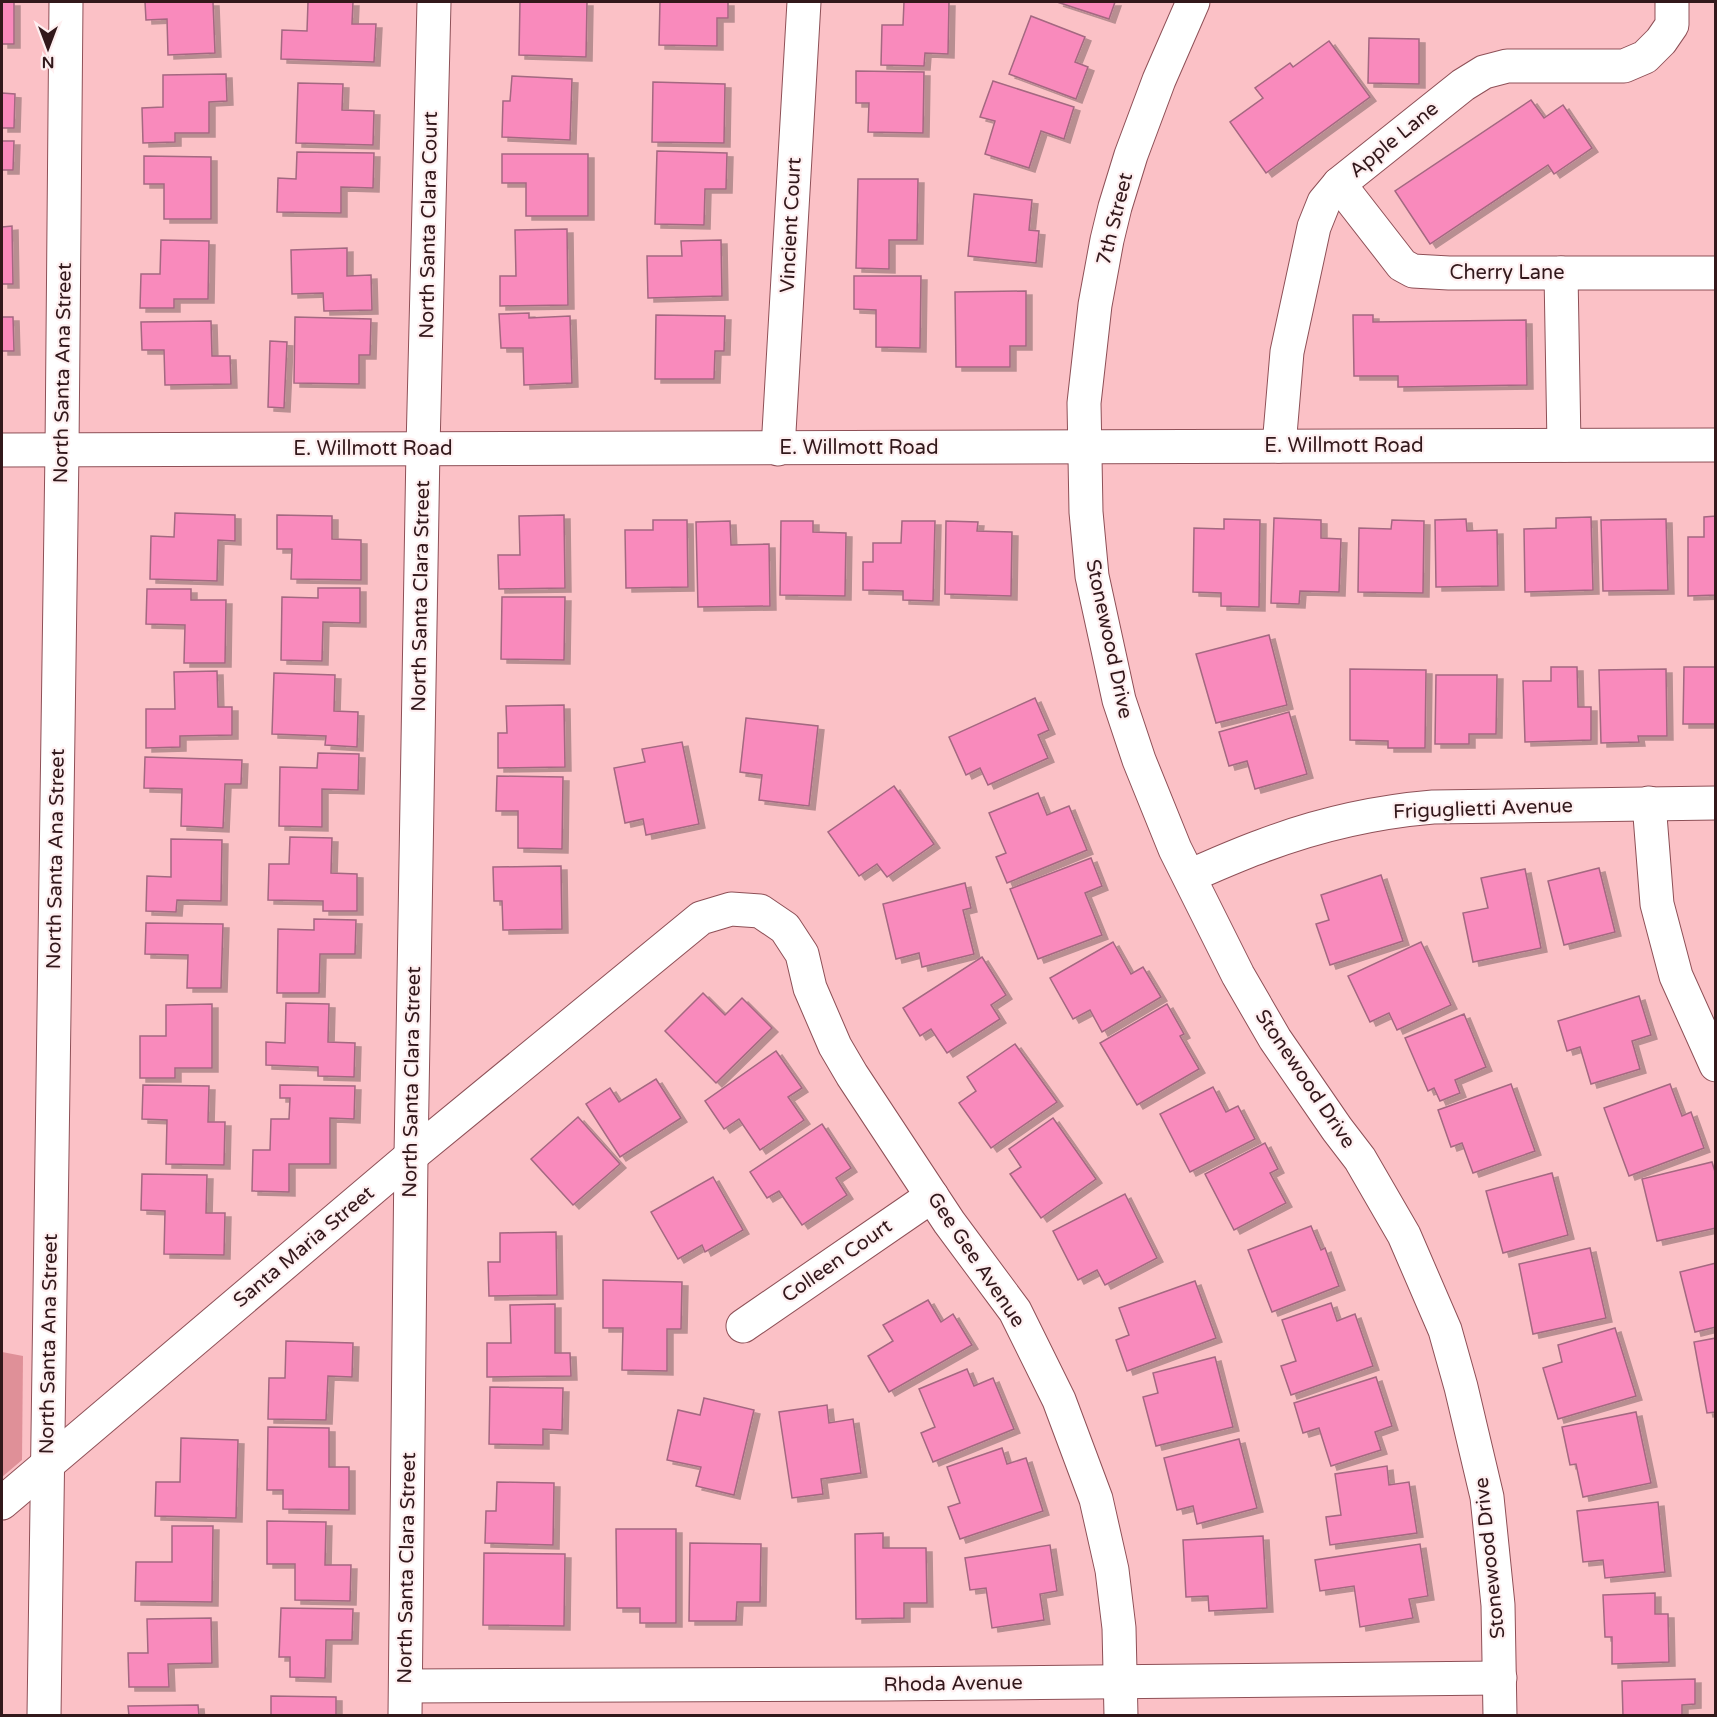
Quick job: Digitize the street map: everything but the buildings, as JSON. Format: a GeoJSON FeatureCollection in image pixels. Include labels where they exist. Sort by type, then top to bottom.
{"type":"FeatureCollection","features":[{"type":"Feature","properties":{"kind":"street","name":"North Santa Ana Street"},"geometry":{"type":"LineString","coordinates":[[44,1716],[66,2]]}},
{"type":"Feature","properties":{"kind":"street","name":"North Santa Clara Court"},"geometry":{"type":"LineString","coordinates":[[423,448],[434,2]]}},
{"type":"Feature","properties":{"kind":"street","name":"Vincient Court"},"geometry":{"type":"LineString","coordinates":[[778,449],[804,2]]}},
{"type":"Feature","properties":{"kind":"street","name":"7th Street"},"geometry":{"type":"LineString","coordinates":[[1084,447],[1084,403],[1095,305],[1115,207],[1131,155],[1159,80],[1193,2]]}},
{"type":"Feature","properties":{"kind":"street","name":"Apple Lane"},"geometry":{"type":"LineString","coordinates":[[1280,446],[1287,352],[1314,227],[1324,202],[1340,184],[1463,85],[1484,72],[1507,66],[1624,66],[1645,57],[1672,26],[1672,2]]}},
{"type":"Feature","properties":{"kind":"street","name":"Cherry Lane"},"geometry":{"type":"LineString","coordinates":[[1340,184],[1402,265],[1413,271],[1716,273]]}},
{"type":"Feature","properties":{"kind":"street"},"geometry":{"type":"LineString","coordinates":[[1561,273],[1564,445]]}},
{"type":"Feature","properties":{"kind":"street","name":"E. Willmott Road"},"geometry":{"type":"LineString","coordinates":[[2,450],[1716,445]]}},
{"type":"Feature","properties":{"kind":"street","name":"Stonewood Drive"},"geometry":{"type":"LineString","coordinates":[[1084,447],[1086,512],[1092,576],[1111,669],[1139,760],[1175,849],[1238,975],[1275,1039],[1337,1130],[1360,1159],[1404,1235],[1444,1330],[1461,1387],[1487,1497],[1498,1605],[1500,1716]]}},
{"type":"Feature","properties":{"kind":"street","name":"North Santa Clara Street"},"geometry":{"type":"LineString","coordinates":[[406,1701],[411,1156],[423,448]]}},
{"type":"Feature","properties":{"kind":"street","name":"Friguglietti Avenue"},"geometry":{"type":"LineString","coordinates":[[1189,876],[1262,846],[1312,829],[1404,809],[1716,803]]}},
{"type":"Feature","properties":{"kind":"street"},"geometry":{"type":"LineString","coordinates":[[1649,804],[1657,904],[1676,976],[1716,1065]]}},
{"type":"Feature","properties":{"kind":"street","name":"Santa Maria Street"},"geometry":{"type":"LineString","coordinates":[[2,1503],[411,1156],[701,918],[731,909],[760,911]]}},
{"type":"Feature","properties":{"kind":"street","name":"Gee Gee Avenue"},"geometry":{"type":"LineString","coordinates":[[760,911],[785,928],[802,954],[810,988],[835,1046],[949,1222],[1016,1311],[1059,1400],[1099,1509],[1119,1628],[1120,1716]]}},
{"type":"Feature","properties":{"kind":"street","name":"Colleen Court"},"geometry":{"type":"LineString","coordinates":[[743,1326],[932,1196]]}},
{"type":"Feature","properties":{"kind":"street","name":"Rhoda Avenue"},"geometry":{"type":"LineString","coordinates":[[406,1701],[886,1684],[1500,1678]]}},
{"type":"Feature","properties":{"kind":"shaded area"},"geometry":{"type":"Polygon","coordinates":[[[2,1352],[23,1356],[22,1460],[2,1477],[2,1352]]]}}]}
